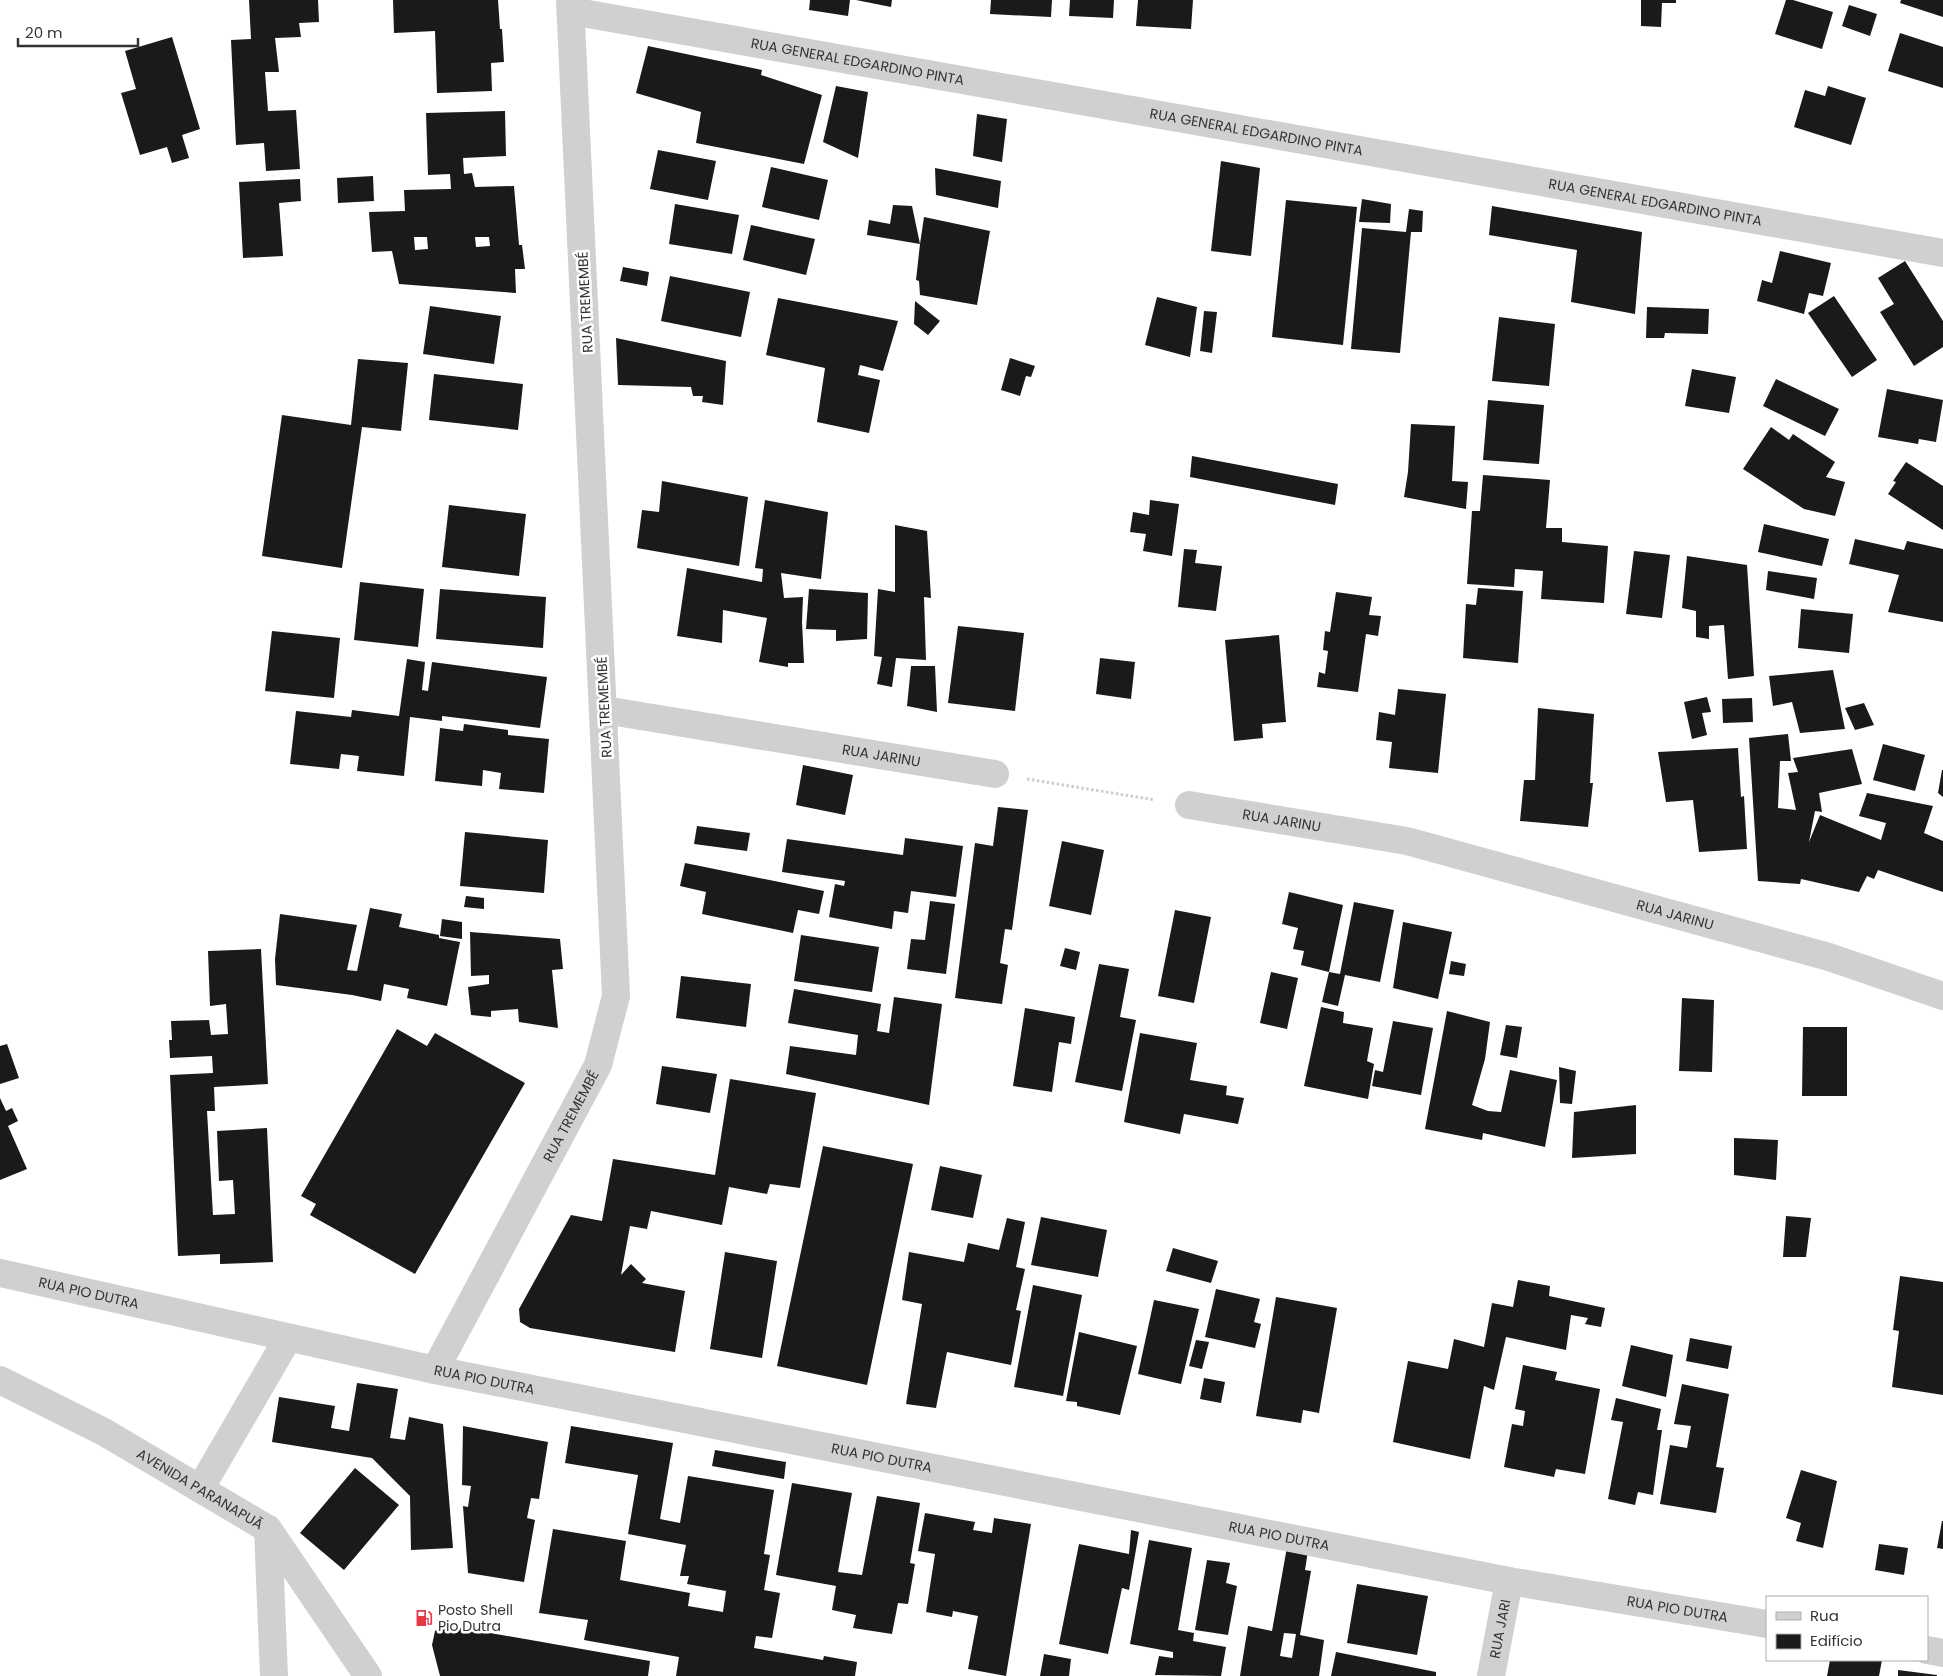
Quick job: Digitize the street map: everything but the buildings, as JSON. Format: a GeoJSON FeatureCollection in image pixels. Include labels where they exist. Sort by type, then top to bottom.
{"type":"FeatureCollection","features":[{"type":"Feature","properties":{"kind":"street","name":"RUA GENERAL EDGARDINO PINTA"},"geometry":{"type":"LineString","coordinates":[[570,6],[1943,253]]}},
{"type":"Feature","properties":{"kind":"street","name":"RUA TREMEMBÉ"},"geometry":{"type":"LineString","coordinates":[[435,1370],[598,1065],[616,996],[570,6]]}},
{"type":"Feature","properties":{"kind":"street","name":"RUA JARINU"},"geometry":{"type":"LineString","coordinates":[[604,710],[995,774]]}},
{"type":"Feature","properties":{"kind":"street","name":"RUA JARINU"},"geometry":{"type":"LineString","coordinates":[[1189,805],[1407,841],[1829,957],[1943,996]]}},
{"type":"Feature","properties":{"kind":"street","name":"RUA PIO DUTRA"},"geometry":{"type":"LineString","coordinates":[[0,1273],[435,1370],[1508,1582],[1766,1624]]}},
{"type":"Feature","properties":{"kind":"street"},"geometry":{"type":"LineString","coordinates":[[200,1489],[288,1338]]}},
{"type":"Feature","properties":{"kind":"street","name":"AVENIDA PARANAPUÃ"},"geometry":{"type":"LineString","coordinates":[[0,1380],[104,1432],[268,1529],[368,1676]]}},
{"type":"Feature","properties":{"kind":"street"},"geometry":{"type":"LineString","coordinates":[[268,1529],[274,1676]]}},
{"type":"Feature","properties":{"kind":"street","name":"RUA JARI"},"geometry":{"type":"LineString","coordinates":[[1490,1676],[1508,1582]]}},
{"type":"Feature","properties":{"kind":"street"},"geometry":{"type":"LineString","coordinates":[[1928,1650],[1943,1653]]}},
{"type":"Feature","properties":{"kind":"path"},"geometry":{"type":"LineString","coordinates":[[995,774],[1189,805]]}},
{"type":"Feature","properties":{"kind":"place","name":"Posto Shell Pio Dutra"},"geometry":{"type":"Point","coordinates":[424,1618]}}]}
